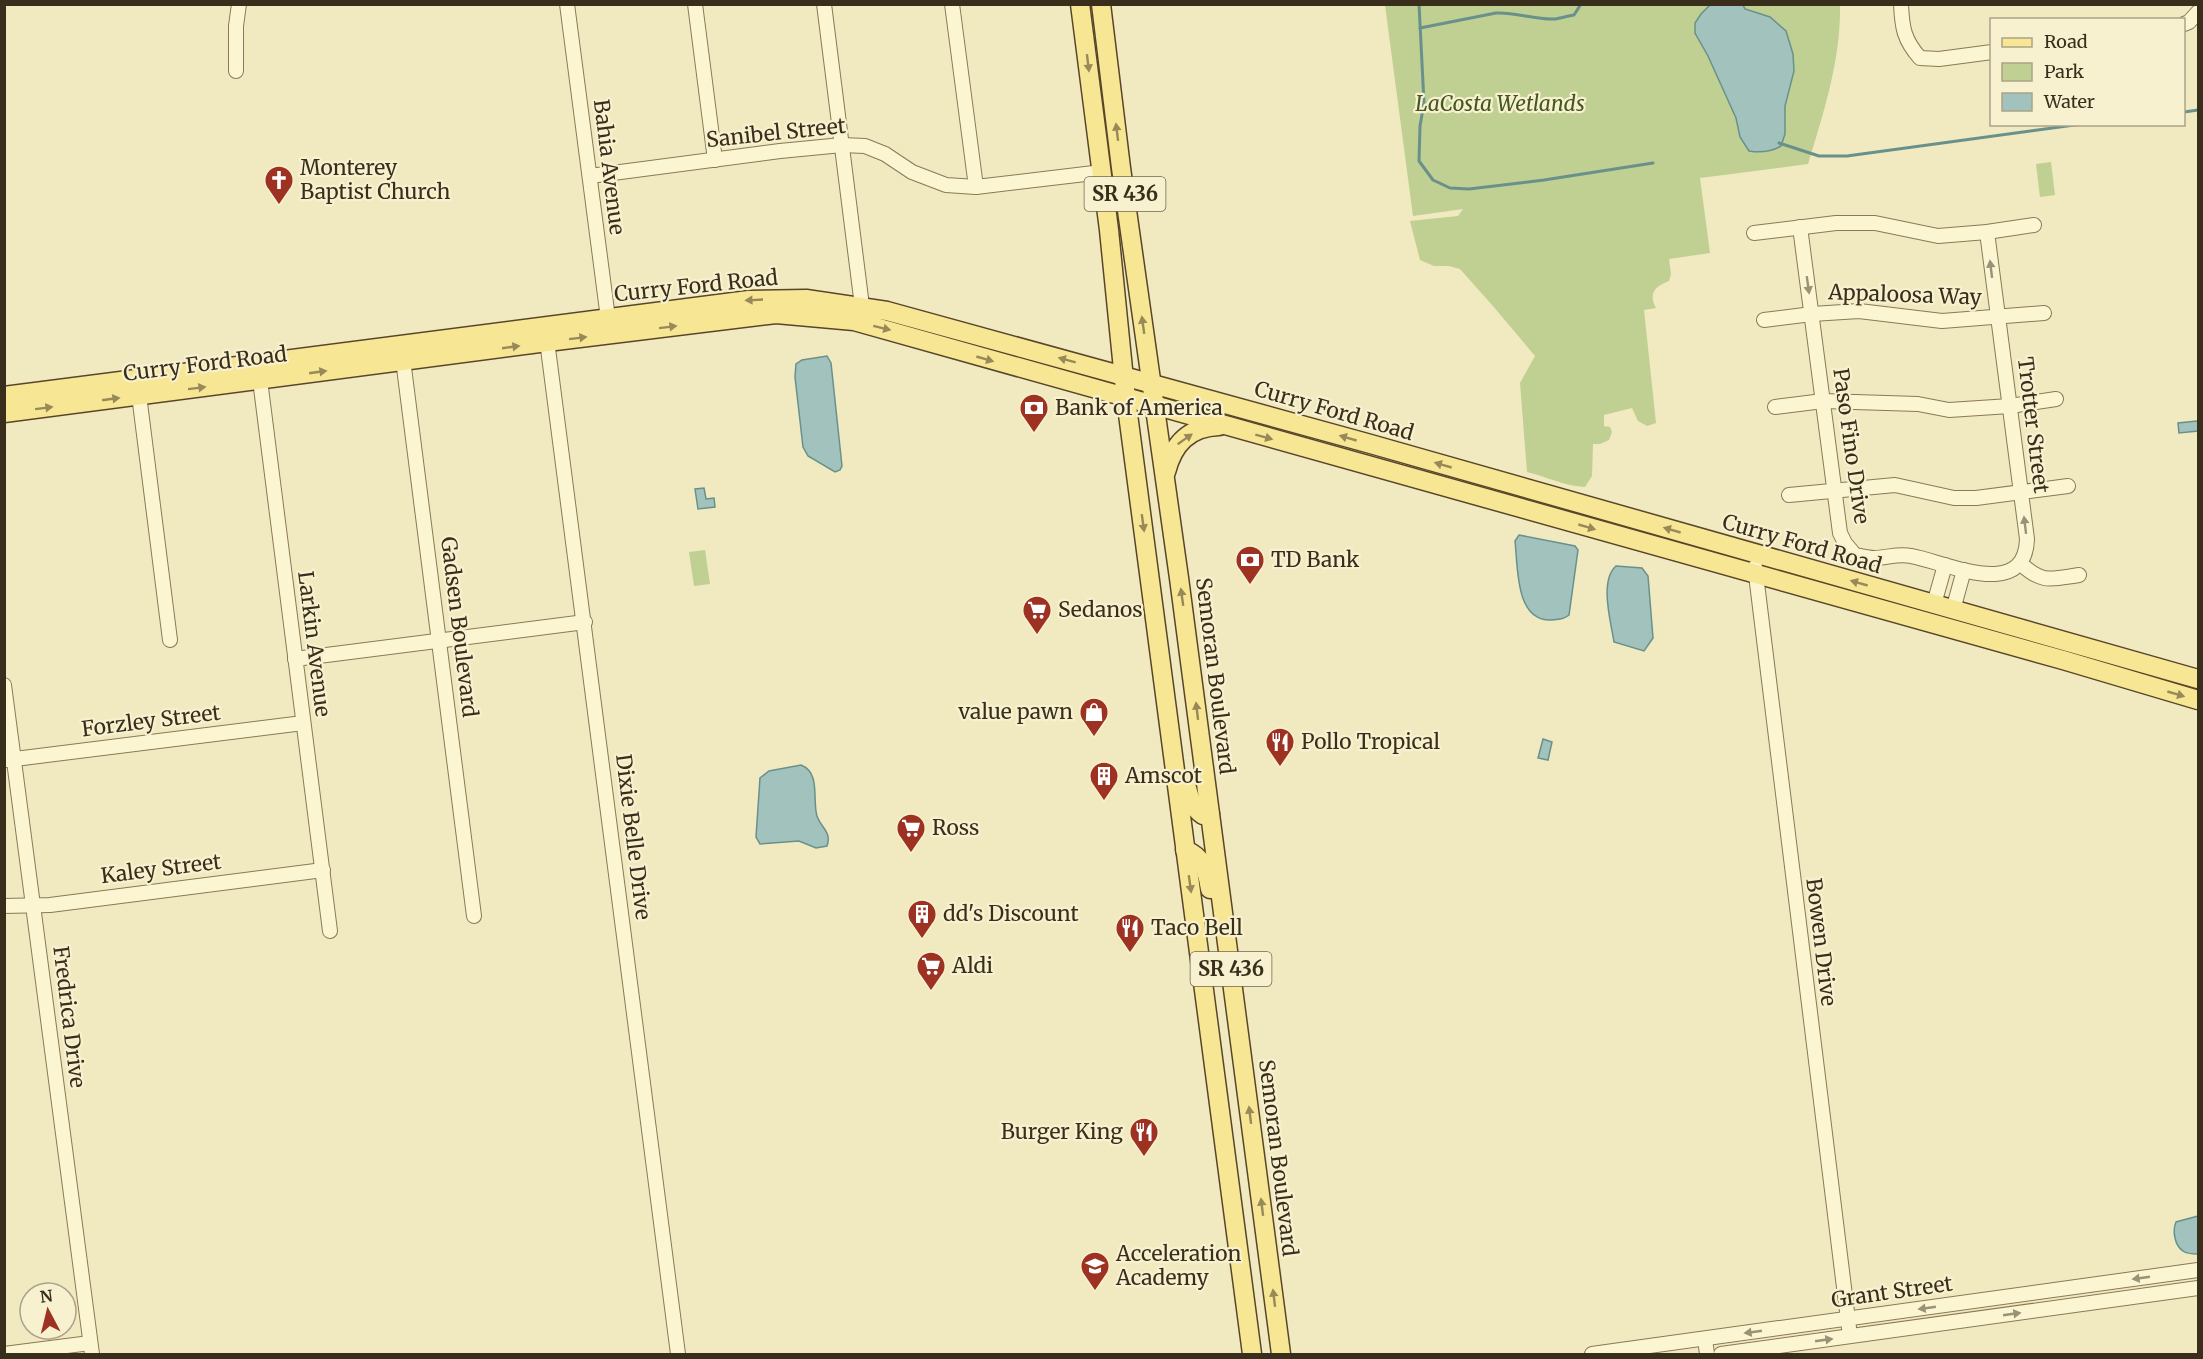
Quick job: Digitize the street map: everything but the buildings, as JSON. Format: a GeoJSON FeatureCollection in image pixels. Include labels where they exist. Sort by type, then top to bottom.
{"type":"FeatureCollection","features":[{"type":"Feature","properties":{"kind":"main road","name":"SR 436"},"geometry":{"type":"LineString","coordinates":[[1080,4],[1102,172],[1126,399],[1252,1354]]}},
{"type":"Feature","properties":{"kind":"main road","name":"Semoran Boulevard"},"geometry":{"type":"LineString","coordinates":[[1101,4],[1121,168],[1165,474],[1281,1354]]}},
{"type":"Feature","properties":{"kind":"main road","name":"Curry Ford Road"},"geometry":{"type":"LineString","coordinates":[[609,326],[749,300],[806,299],[887,311],[1124,375],[2199,679]]}},
{"type":"Feature","properties":{"kind":"main road"},"geometry":{"type":"LineString","coordinates":[[776,314],[796,308],[855,312],[862,306]]}},
{"type":"Feature","properties":{"kind":"main road","name":"Curry Ford Road"},"geometry":{"type":"LineString","coordinates":[[4,396],[136,387],[609,326],[776,314],[854,321],[2199,700]]}},
{"type":"Feature","properties":{"kind":"main road","name":"Curry Ford Road"},"geometry":{"type":"LineString","coordinates":[[4,413],[136,387]]}},
{"type":"Feature","properties":{"kind":"main road"},"geometry":{"type":"LineString","coordinates":[[1165,474],[1169,459],[1185,437],[1207,426],[1224,426]]}},
{"type":"Feature","properties":{"kind":"main road"},"geometry":{"type":"LineString","coordinates":[[1360,464],[1381,462],[1469,486],[1478,484],[1487,478]]}},
{"type":"Feature","properties":{"kind":"main road"},"geometry":{"type":"LineString","coordinates":[[1487,499],[1505,492],[1569,509],[1602,510]]}},
{"type":"Feature","properties":{"kind":"main road"},"geometry":{"type":"LineString","coordinates":[[1841,598],[1884,604],[1926,614],[1953,610]]}},
{"type":"Feature","properties":{"kind":"main road"},"geometry":{"type":"LineString","coordinates":[[1952,630],[1963,623],[1972,622],[2037,641],[2097,650]]}},
{"type":"Feature","properties":{"kind":"main road"},"geometry":{"type":"LineString","coordinates":[[2063,660],[2133,673],[2140,673],[2147,664]]}},
{"type":"Feature","properties":{"kind":"main road"},"geometry":{"type":"LineString","coordinates":[[1173,757],[1185,777],[1188,793],[1197,811],[1203,815],[1210,814]]}},
{"type":"Feature","properties":{"kind":"main road"},"geometry":{"type":"LineString","coordinates":[[1185,850],[1199,856],[1205,867],[1225,1005],[1228,1014],[1238,1023]]}},
{"type":"Feature","properties":{"kind":"main road"},"geometry":{"type":"LineString","coordinates":[[1222,1126],[1236,1155],[1248,1168],[1257,1173]]}},
{"type":"Feature","properties":{"kind":"street"},"geometry":{"type":"LineString","coordinates":[[236,71],[236,26],[239,4]]}},
{"type":"Feature","properties":{"kind":"street","name":"Bahia Avenue"},"geometry":{"type":"LineString","coordinates":[[567,4],[609,326]]}},
{"type":"Feature","properties":{"kind":"street"},"geometry":{"type":"LineString","coordinates":[[695,4],[715,160]]}},
{"type":"Feature","properties":{"kind":"street"},"geometry":{"type":"LineString","coordinates":[[824,4],[862,306]]}},
{"type":"Feature","properties":{"kind":"street"},"geometry":{"type":"LineString","coordinates":[[952,4],[976,187]]}},
{"type":"Feature","properties":{"kind":"street"},"geometry":{"type":"LineString","coordinates":[[1901,4],[1902,27],[1908,45],[1920,58],[1955,57],[1990,52]]}},
{"type":"Feature","properties":{"kind":"street"},"geometry":{"type":"LineString","coordinates":[[2185,24],[2199,12]]}},
{"type":"Feature","properties":{"kind":"street","name":"Sanibel Street"},"geometry":{"type":"LineString","coordinates":[[590,176],[842,146],[865,146],[885,154],[912,172],[945,185],[976,187],[1102,172]]}},
{"type":"Feature","properties":{"kind":"street"},"geometry":{"type":"LineString","coordinates":[[1754,233],[1861,222],[1938,236],[2034,225]]}},
{"type":"Feature","properties":{"kind":"street","name":"Paso Fino Drive"},"geometry":{"type":"LineString","coordinates":[[1800,227],[1840,533],[1855,555],[1874,558],[1907,555],[1964,570]]}},
{"type":"Feature","properties":{"kind":"street","name":"Trotter Street"},"geometry":{"type":"LineString","coordinates":[[1987,232],[2027,539],[2026,551],[2021,564]]}},
{"type":"Feature","properties":{"kind":"street","name":"Appaloosa Way"},"geometry":{"type":"LineString","coordinates":[[1764,320],[1859,311],[1942,321],[2044,313]]}},
{"type":"Feature","properties":{"kind":"street","name":"Dixie Belle Drive"},"geometry":{"type":"LineString","coordinates":[[546,333],[678,1354]]}},
{"type":"Feature","properties":{"kind":"street","name":"Gadsen Boulevard"},"geometry":{"type":"LineString","coordinates":[[402,352],[474,916]]}},
{"type":"Feature","properties":{"kind":"street","name":"Larkin Avenue"},"geometry":{"type":"LineString","coordinates":[[256,372],[330,931]]}},
{"type":"Feature","properties":{"kind":"street"},"geometry":{"type":"LineString","coordinates":[[136,387],[170,640]]}},
{"type":"Feature","properties":{"kind":"street"},"geometry":{"type":"LineString","coordinates":[[1775,407],[1823,401],[1918,404],[1949,410],[2010,406],[2056,399]]}},
{"type":"Feature","properties":{"kind":"street"},"geometry":{"type":"LineString","coordinates":[[1789,495],[1895,485],[1954,498],[1976,498],[2068,486]]}},
{"type":"Feature","properties":{"kind":"street","name":"Bowen Drive"},"geometry":{"type":"LineString","coordinates":[[1754,554],[1850,1336]]}},
{"type":"Feature","properties":{"kind":"street"},"geometry":{"type":"LineString","coordinates":[[1953,610],[1964,570],[1989,575],[2007,572],[2021,564],[2040,578],[2079,575]]}},
{"type":"Feature","properties":{"kind":"street"},"geometry":{"type":"LineString","coordinates":[[1934,604],[1945,565]]}},
{"type":"Feature","properties":{"kind":"street"},"geometry":{"type":"LineString","coordinates":[[295,659],[585,622]]}},
{"type":"Feature","properties":{"kind":"street","name":"Fredrica Drive"},"geometry":{"type":"LineString","coordinates":[[4,686],[9,760],[33,905],[91,1349]]}},
{"type":"Feature","properties":{"kind":"street","name":"Forzley Street"},"geometry":{"type":"LineString","coordinates":[[9,760],[303,723]]}},
{"type":"Feature","properties":{"kind":"street","name":"Kaley Street"},"geometry":{"type":"LineString","coordinates":[[4,906],[50,905],[322,870]]}},
{"type":"Feature","properties":{"kind":"street","name":"Grant Street"},"geometry":{"type":"LineString","coordinates":[[1592,1354],[2199,1270]]}},
{"type":"Feature","properties":{"kind":"street","name":"Grant Street"},"geometry":{"type":"LineString","coordinates":[[1726,1354],[2199,1288]]}},
{"type":"Feature","properties":{"kind":"street"},"geometry":{"type":"LineString","coordinates":[[1965,1303],[1968,1320]]}},
{"type":"Feature","properties":{"kind":"street"},"geometry":{"type":"LineString","coordinates":[[1726,1354],[1730,1336]]}},
{"type":"Feature","properties":{"kind":"street"},"geometry":{"type":"LineString","coordinates":[[1705,1339],[1707,1354]]}},
{"type":"Feature","properties":{"kind":"street"},"geometry":{"type":"LineString","coordinates":[[4,1354],[91,1349]]}},
{"type":"Feature","properties":{"kind":"green space","name":"LaCosta Wetlands"},"geometry":{"type":"Polygon","coordinates":[[[1385,5],[1840,5],[1835,65],[1808,164],[1700,178],[1710,253],[1669,259],[1671,274],[1669,281],[1654,291],[1653,299],[1656,308],[1644,310],[1656,423],[1647,426],[1638,421],[1632,408],[1604,415],[1604,426],[1610,427],[1612,432],[1609,440],[1593,444],[1592,476],[1585,487],[1527,472],[1520,383],[1535,356],[1460,269],[1434,266],[1420,260],[1410,221],[1458,216],[1463,209],[1413,216],[1385,5]]]}},
{"type":"Feature","properties":{"kind":"green space"},"geometry":{"type":"Polygon","coordinates":[[[2051,162],[2055,195],[2040,197],[2036,164],[2051,162]]]}},
{"type":"Feature","properties":{"kind":"green space"},"geometry":{"type":"Polygon","coordinates":[[[705,550],[710,584],[694,586],[689,552],[705,550]]]}},
{"type":"Feature","properties":{"kind":"water"},"geometry":{"type":"Polygon","coordinates":[[[1711,4],[1743,5],[1745,9],[1770,17],[1786,31],[1793,54],[1794,71],[1785,106],[1785,134],[1781,146],[1777,148],[1758,152],[1749,151],[1740,137],[1736,118],[1695,33],[1695,23],[1711,4]]]}},
{"type":"Feature","properties":{"kind":"water"},"geometry":{"type":"Polygon","coordinates":[[[827,356],[831,363],[842,466],[835,472],[808,456],[803,447],[795,377],[796,364],[802,360],[827,356]]]}},
{"type":"Feature","properties":{"kind":"water"},"geometry":{"type":"Polygon","coordinates":[[[2197,421],[2198,431],[2179,433],[2178,423],[2197,421]]]}},
{"type":"Feature","properties":{"kind":"water"},"geometry":{"type":"Polygon","coordinates":[[[704,488],[706,499],[714,498],[715,507],[698,509],[695,489],[704,488]]]}},
{"type":"Feature","properties":{"kind":"water"},"geometry":{"type":"Polygon","coordinates":[[[1519,535],[1575,546],[1578,550],[1567,617],[1552,620],[1540,618],[1531,612],[1525,603],[1518,578],[1515,541],[1519,535]]]}},
{"type":"Feature","properties":{"kind":"water"},"geometry":{"type":"Polygon","coordinates":[[[1616,566],[1642,568],[1648,576],[1653,638],[1644,651],[1614,642],[1607,591],[1608,581],[1616,566]]]}},
{"type":"Feature","properties":{"kind":"water"},"geometry":{"type":"Polygon","coordinates":[[[1543,739],[1552,742],[1548,760],[1538,758],[1543,739]]]}},
{"type":"Feature","properties":{"kind":"water"},"geometry":{"type":"Polygon","coordinates":[[[801,765],[807,769],[814,780],[817,816],[828,837],[827,846],[816,848],[799,841],[760,844],[756,837],[760,778],[769,771],[801,765]]]}},
{"type":"Feature","properties":{"kind":"water"},"geometry":{"type":"Polygon","coordinates":[[[2198,1216],[2198,1254],[2186,1253],[2176,1242],[2174,1234],[2176,1222],[2198,1216]]]}},
{"type":"Feature","properties":{"kind":"waterway"},"geometry":{"type":"LineString","coordinates":[[1419,4],[1424,103],[1420,126],[1419,161],[1433,180],[1450,188],[1469,189],[1653,163]]}},
{"type":"Feature","properties":{"kind":"waterway"},"geometry":{"type":"LineString","coordinates":[[1420,28],[1496,13],[1555,19],[1574,15],[1581,4]]}},
{"type":"Feature","properties":{"kind":"waterway"},"geometry":{"type":"LineString","coordinates":[[2185,112],[2198,110]]}},
{"type":"Feature","properties":{"kind":"waterway"},"geometry":{"type":"LineString","coordinates":[[1779,143],[1819,156],[1847,156],[2067,126]]}},
{"type":"Feature","properties":{"kind":"place","name":"Monterey Baptist Church"},"geometry":{"type":"Point","coordinates":[279,206]}},
{"type":"Feature","properties":{"kind":"place","name":"Bank of America"},"geometry":{"type":"Point","coordinates":[1034,434]}},
{"type":"Feature","properties":{"kind":"place","name":"TD Bank"},"geometry":{"type":"Point","coordinates":[1250,586]}},
{"type":"Feature","properties":{"kind":"place","name":"Sedanos"},"geometry":{"type":"Point","coordinates":[1037,636]}},
{"type":"Feature","properties":{"kind":"place","name":"value pawn"},"geometry":{"type":"Point","coordinates":[1094,738]}},
{"type":"Feature","properties":{"kind":"place","name":"Pollo Tropical"},"geometry":{"type":"Point","coordinates":[1280,768]}},
{"type":"Feature","properties":{"kind":"place","name":"Amscot"},"geometry":{"type":"Point","coordinates":[1104,802]}},
{"type":"Feature","properties":{"kind":"place","name":"Ross"},"geometry":{"type":"Point","coordinates":[911,854]}},
{"type":"Feature","properties":{"kind":"place","name":"dd's Discount"},"geometry":{"type":"Point","coordinates":[922,940]}},
{"type":"Feature","properties":{"kind":"place","name":"Taco Bell"},"geometry":{"type":"Point","coordinates":[1130,954]}},
{"type":"Feature","properties":{"kind":"place","name":"Aldi"},"geometry":{"type":"Point","coordinates":[931,992]}},
{"type":"Feature","properties":{"kind":"place","name":"Burger King"},"geometry":{"type":"Point","coordinates":[1144,1158]}},
{"type":"Feature","properties":{"kind":"place","name":"Acceleration Academy"},"geometry":{"type":"Point","coordinates":[1095,1292]}}]}
